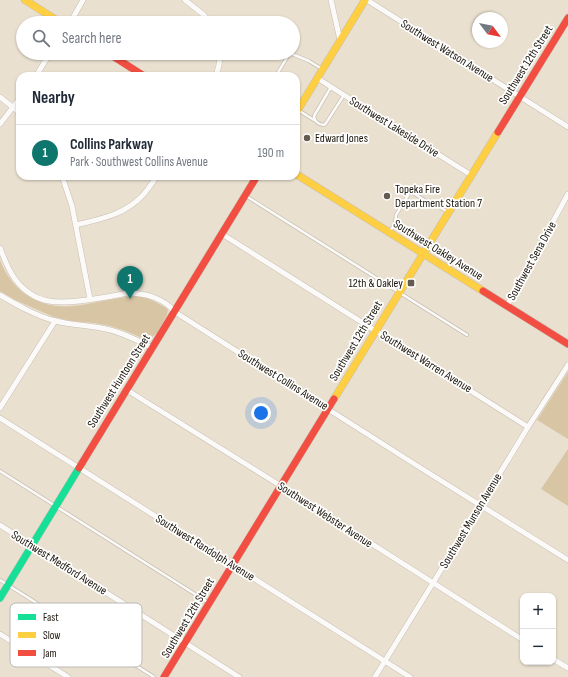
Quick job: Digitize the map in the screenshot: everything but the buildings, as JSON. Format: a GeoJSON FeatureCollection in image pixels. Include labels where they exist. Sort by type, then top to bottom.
{"type":"FeatureCollection","features":[{"type":"Feature","properties":{"kind":"main road"},"geometry":{"type":"LineString","coordinates":[[26,0],[50,16]]}},
{"type":"Feature","properties":{"kind":"main road"},"geometry":{"type":"LineString","coordinates":[[300,106],[366,0]]}},
{"type":"Feature","properties":{"kind":"main road","name":"Southwest 12th Street"},"geometry":{"type":"LineString","coordinates":[[164,677],[568,18]]}},
{"type":"Feature","properties":{"kind":"main road"},"geometry":{"type":"LineString","coordinates":[[116,60],[131,72]]}},
{"type":"Feature","properties":{"kind":"main road","name":"Southwest Oakley Avenue"},"geometry":{"type":"LineString","coordinates":[[300,176],[568,344]]}},
{"type":"Feature","properties":{"kind":"main road","name":"Southwest Huntoon Street"},"geometry":{"type":"LineString","coordinates":[[0,598],[255,180]]}},
{"type":"Feature","properties":{"kind":"street"},"geometry":{"type":"LineString","coordinates":[[74,16],[83,0]]}},
{"type":"Feature","properties":{"kind":"street"},"geometry":{"type":"LineString","coordinates":[[185,0],[205,16]]}},
{"type":"Feature","properties":{"kind":"street"},"geometry":{"type":"LineString","coordinates":[[331,0],[340,40]]}},
{"type":"Feature","properties":{"kind":"street","name":"Southwest Watson Avenue"},"geometry":{"type":"LineString","coordinates":[[366,0],[568,127]]}},
{"type":"Feature","properties":{"kind":"street"},"geometry":{"type":"LineString","coordinates":[[38,72],[46,60]]}},
{"type":"Feature","properties":{"kind":"street"},"geometry":{"type":"LineString","coordinates":[[217,72],[219,60]]}},
{"type":"Feature","properties":{"kind":"street","name":"Southwest Lakeside Drive"},"geometry":{"type":"LineString","coordinates":[[317,78],[471,175]]}},
{"type":"Feature","properties":{"kind":"street"},"geometry":{"type":"LineString","coordinates":[[0,97],[14,107]]}},
{"type":"Feature","properties":{"kind":"street"},"geometry":{"type":"LineString","coordinates":[[0,124],[16,104]]}},
{"type":"Feature","properties":{"kind":"street"},"geometry":{"type":"LineString","coordinates":[[63,180],[72,206],[90,299]]}},
{"type":"Feature","properties":{"kind":"street"},"geometry":{"type":"LineString","coordinates":[[76,225],[107,218],[123,211],[142,196],[154,180]]}},
{"type":"Feature","properties":{"kind":"street","name":"Southwest Sena Drive"},"geometry":{"type":"LineString","coordinates":[[507,306],[568,194]]}},
{"type":"Feature","properties":{"kind":"street","name":"Southwest Warren Avenue"},"geometry":{"type":"LineString","coordinates":[[222,234],[528,426]]}},
{"type":"Feature","properties":{"kind":"street","name":"Southwest Collins Avenue"},"geometry":{"type":"LineString","coordinates":[[0,251],[14,278],[26,291],[52,302],[61,303],[127,294],[144,294],[164,302],[175,312],[568,560]]}},
{"type":"Feature","properties":{"kind":"street"},"geometry":{"type":"LineString","coordinates":[[0,295],[29,311],[55,321],[66,324],[107,329],[125,335],[153,348]]}},
{"type":"Feature","properties":{"kind":"street"},"geometry":{"type":"LineString","coordinates":[[0,408],[55,321]]}},
{"type":"Feature","properties":{"kind":"street","name":"Southwest Munson Avenue"},"geometry":{"type":"LineString","coordinates":[[374,677],[481,505],[528,426],[568,365]]}},
{"type":"Feature","properties":{"kind":"street","name":"Southwest Webster Avenue"},"geometry":{"type":"LineString","coordinates":[[127,390],[520,638]]}},
{"type":"Feature","properties":{"kind":"street","name":"Southwest Randolph Avenue"},"geometry":{"type":"LineString","coordinates":[[0,418],[410,677]]}},
{"type":"Feature","properties":{"kind":"street","name":"Southwest Medford Avenue"},"geometry":{"type":"LineString","coordinates":[[0,525],[122,603]]}},
{"type":"Feature","properties":{"kind":"street","name":"Southwest Medford Avenue"},"geometry":{"type":"LineString","coordinates":[[142,616],[239,677]]}},
{"type":"Feature","properties":{"kind":"street"},"geometry":{"type":"LineString","coordinates":[[0,634],[10,640]]}},
{"type":"Feature","properties":{"kind":"street"},"geometry":{"type":"LineString","coordinates":[[556,660],[568,668]]}},
{"type":"Feature","properties":{"kind":"street"},"geometry":{"type":"LineString","coordinates":[[52,667],[68,677]]}},
{"type":"Feature","properties":{"kind":"lane"},"geometry":{"type":"LineString","coordinates":[[300,57],[309,61],[322,70]]}},
{"type":"Feature","properties":{"kind":"lane"},"geometry":{"type":"LineString","coordinates":[[279,72],[286,60]]}},
{"type":"Feature","properties":{"kind":"lane"},"geometry":{"type":"LineString","coordinates":[[315,121],[314,116],[331,87]]}},
{"type":"Feature","properties":{"kind":"lane"},"geometry":{"type":"LineString","coordinates":[[300,113],[318,124],[324,125],[344,95]]}},
{"type":"Feature","properties":{"kind":"lane"},"geometry":{"type":"LineString","coordinates":[[390,232],[395,224],[396,214],[410,192],[433,206],[439,206],[449,212]]}},
{"type":"Feature","properties":{"kind":"lane"},"geometry":{"type":"LineString","coordinates":[[246,196],[467,335]]}},
{"type":"Feature","properties":{"kind":"lane"},"geometry":{"type":"LineString","coordinates":[[0,471],[209,604]]}},
{"type":"Feature","properties":{"kind":"lane"},"geometry":{"type":"LineString","coordinates":[[0,580],[37,603]]}},
{"type":"Feature","properties":{"kind":"lane"},"geometry":{"type":"LineString","coordinates":[[138,667],[154,677]]}},
{"type":"Feature","properties":{"kind":"shaded area"},"geometry":{"type":"Polygon","coordinates":[[[0,260],[10,278],[21,291],[37,301],[48,305],[83,305],[124,297],[138,296],[156,302],[166,308],[168,310],[167,315],[157,333],[152,337],[146,338],[142,338],[110,326],[71,321],[54,317],[15,300],[0,291],[0,260]]]}},
{"type":"Feature","properties":{"kind":"shaded area"},"geometry":{"type":"Polygon","coordinates":[[[568,372],[568,439],[537,420],[568,372]]]}},
{"type":"Feature","properties":{"kind":"shaded area"},"geometry":{"type":"Polygon","coordinates":[[[568,449],[568,506],[541,489],[568,449]]]}},
{"type":"Feature","properties":{"kind":"traffic: fast"},"geometry":{"type":"LineString","coordinates":[[0,598],[79,468]]}},
{"type":"Feature","properties":{"kind":"traffic: slow"},"geometry":{"type":"LineString","coordinates":[[25,0],[50,16]]}},
{"type":"Feature","properties":{"kind":"traffic: slow"},"geometry":{"type":"LineString","coordinates":[[300,106],[365,0]]}},
{"type":"Feature","properties":{"kind":"traffic: slow"},"geometry":{"type":"LineString","coordinates":[[334,399],[498,132]]}},
{"type":"Feature","properties":{"kind":"traffic: slow"},"geometry":{"type":"LineString","coordinates":[[300,177],[483,291]]}},
{"type":"Feature","properties":{"kind":"traffic: jam"},"geometry":{"type":"LineString","coordinates":[[498,132],[568,18]]}},
{"type":"Feature","properties":{"kind":"traffic: jam"},"geometry":{"type":"LineString","coordinates":[[119,60],[138,72]]}},
{"type":"Feature","properties":{"kind":"traffic: jam"},"geometry":{"type":"LineString","coordinates":[[79,468],[255,180]]}},
{"type":"Feature","properties":{"kind":"traffic: jam"},"geometry":{"type":"LineString","coordinates":[[483,291],[568,344]]}},
{"type":"Feature","properties":{"kind":"traffic: jam"},"geometry":{"type":"LineString","coordinates":[[164,677],[334,399]]}},
{"type":"Feature","properties":{"kind":"place","name":"Edward Jones"},"geometry":{"type":"Point","coordinates":[307,138]}},
{"type":"Feature","properties":{"kind":"place","name":"Topeka Fire Department Station 7"},"geometry":{"type":"Point","coordinates":[387,196]}},
{"type":"Feature","properties":{"kind":"place","name":"12th & Oakley"},"geometry":{"type":"Point","coordinates":[411,283]}},
{"type":"Feature","properties":{"kind":"place","name":"Collins Parkway"},"geometry":{"type":"Point","coordinates":[130,299]}}]}
